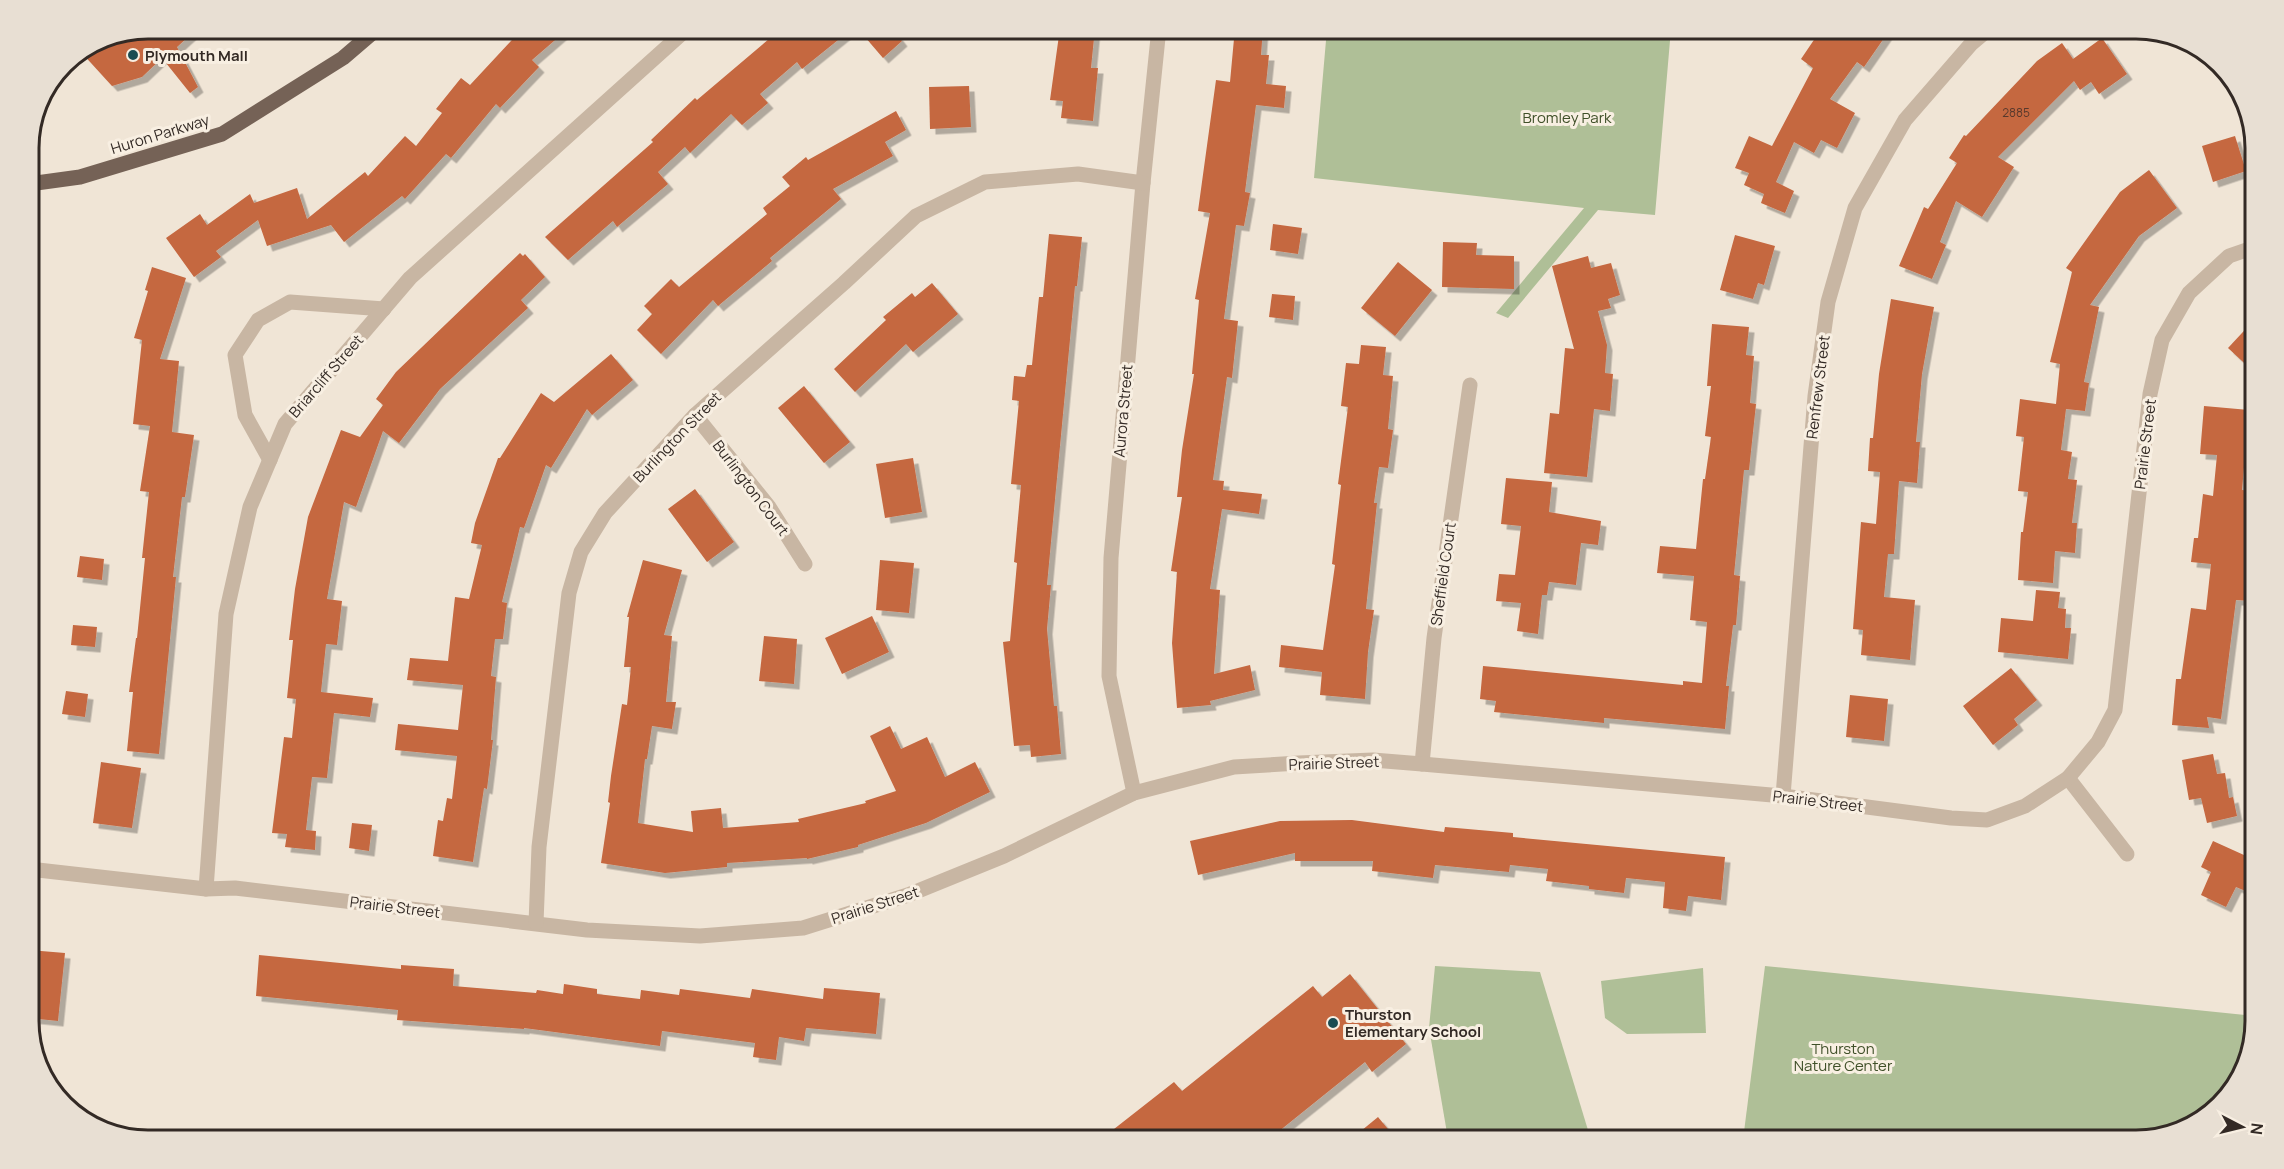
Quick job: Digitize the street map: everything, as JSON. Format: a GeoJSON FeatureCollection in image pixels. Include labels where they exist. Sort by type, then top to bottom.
{"type":"FeatureCollection","features":[{"type":"Feature","properties":{"kind":"main road","name":"Huron Parkway"},"geometry":{"type":"LineString","coordinates":[[39,183],[80,177],[222,134],[343,58],[365,39]]}},
{"type":"Feature","properties":{"kind":"street","name":"Briarcliff Street"},"geometry":{"type":"LineString","coordinates":[[206,889],[226,614],[250,507],[285,424],[410,278],[676,39]]}},
{"type":"Feature","properties":{"kind":"street","name":"Aurora Street"},"geometry":{"type":"LineString","coordinates":[[1134,793],[1109,676],[1111,558],[1143,183],[1158,39]]}},
{"type":"Feature","properties":{"kind":"street","name":"Renfrew Street"},"geometry":{"type":"LineString","coordinates":[[1783,796],[1815,396],[1828,302],[1855,208],[1905,120],[1977,39]]}},
{"type":"Feature","properties":{"kind":"street","name":"Burlington Street"},"geometry":{"type":"LineString","coordinates":[[536,924],[539,847],[569,593],[582,552],[605,513],[695,415],[916,216],[985,182],[1078,174],[1143,183]]}},
{"type":"Feature","properties":{"kind":"street","name":"Prairie Street"},"geometry":{"type":"LineString","coordinates":[[39,870],[206,889],[235,888],[587,930],[700,936],[803,928],[908,895],[1004,856],[1134,793],[1234,767],[1373,760],[1783,796],[1951,818],[1987,820],[2025,806],[2068,778],[2098,742],[2115,710],[2150,394],[2162,340],[2188,293],[2229,256],[2245,250]]}},
{"type":"Feature","properties":{"kind":"street"},"geometry":{"type":"LineString","coordinates":[[270,460],[245,414],[235,355],[258,320],[290,302],[384,309]]}},
{"type":"Feature","properties":{"kind":"street","name":"Sheffield Court"},"geometry":{"type":"LineString","coordinates":[[1422,764],[1434,638],[1470,385]]}},
{"type":"Feature","properties":{"kind":"street","name":"Burlington Court"},"geometry":{"type":"LineString","coordinates":[[695,415],[769,507],[805,564]]}},
{"type":"Feature","properties":{"kind":"street"},"geometry":{"type":"LineString","coordinates":[[2068,778],[2127,854]]}},
{"type":"Feature","properties":{"kind":"green space","name":"Bromley Park"},"geometry":{"type":"Polygon","coordinates":[[[1326,39],[1670,39],[1655,215],[1598,210],[1508,318],[1496,313],[1584,208],[1314,178],[1326,39]]]}},
{"type":"Feature","properties":{"kind":"green space"},"geometry":{"type":"Polygon","coordinates":[[[1435,966],[1540,972],[1588,1130],[1446,1130],[1429,1028],[1435,966]]]}},
{"type":"Feature","properties":{"kind":"green space","name":"Thurston Nature Center"},"geometry":{"type":"Polygon","coordinates":[[[1765,966],[2245,1015],[2243,1042],[2239,1056],[2227,1082],[2218,1093],[2197,1112],[2184,1119],[2157,1128],[2136,1130],[1744,1130],[1765,966]]]}},
{"type":"Feature","properties":{"kind":"green space"},"geometry":{"type":"Polygon","coordinates":[[[1703,968],[1706,1033],[1627,1034],[1605,1018],[1601,981],[1703,968]]]}},
{"type":"Feature","properties":{"kind":"building","name":"Plymouth Mall"},"geometry":{"type":"Polygon","coordinates":[[[186,39],[177,47],[198,87],[190,93],[162,58],[142,77],[112,86],[86,58],[100,50],[127,41],[186,39]]]}},
{"type":"Feature","properties":{"kind":"building"},"geometry":{"type":"Polygon","coordinates":[[[513,39],[556,39],[532,60],[539,67],[500,108],[496,104],[451,158],[446,154],[405,199],[402,196],[344,242],[331,225],[267,246],[258,220],[216,251],[221,257],[194,277],[166,238],[200,214],[207,225],[250,194],[254,203],[297,188],[307,219],[365,172],[368,176],[405,136],[416,146],[442,113],[436,109],[461,78],[470,85],[513,39]]]}},
{"type":"Feature","properties":{"kind":"building"},"geometry":{"type":"Polygon","coordinates":[[[769,39],[839,39],[802,69],[797,62],[760,94],[768,103],[742,125],[731,114],[690,153],[685,147],[658,172],[668,184],[617,227],[613,221],[568,260],[545,237],[653,142],[651,140],[695,98],[697,100],[769,39]]]}},
{"type":"Feature","properties":{"kind":"building"},"geometry":{"type":"Polygon","coordinates":[[[867,39],[900,39],[902,41],[883,58],[867,39]]]}},
{"type":"Feature","properties":{"kind":"building"},"geometry":{"type":"Polygon","coordinates":[[[1058,39],[1094,39],[1091,68],[1098,68],[1093,121],[1061,118],[1063,101],[1050,100],[1058,39]]]}},
{"type":"Feature","properties":{"kind":"building"},"geometry":{"type":"Polygon","coordinates":[[[1234,39],[1262,39],[1261,55],[1269,55],[1266,84],[1286,86],[1284,108],[1256,105],[1245,192],[1250,193],[1244,226],[1236,225],[1224,319],[1238,321],[1232,378],[1227,377],[1213,480],[1224,481],[1223,490],[1262,494],[1259,514],[1222,509],[1210,589],[1220,590],[1214,674],[1250,665],[1255,690],[1210,701],[1211,705],[1177,708],[1172,643],[1177,572],[1171,571],[1182,497],[1177,497],[1182,450],[1194,374],[1192,374],[1199,300],[1195,299],[1210,213],[1198,211],[1216,80],[1230,82],[1234,39]]]}},
{"type":"Feature","properties":{"kind":"building"},"geometry":{"type":"Polygon","coordinates":[[[1815,39],[1883,39],[1864,67],[1857,62],[1830,99],[1855,113],[1837,148],[1821,140],[1814,153],[1794,142],[1776,182],[1794,191],[1785,213],[1761,203],[1764,194],[1744,185],[1749,173],[1735,168],[1749,136],[1772,146],[1813,68],[1801,59],[1815,39]]]}},
{"type":"Feature","properties":{"kind":"building"},"geometry":{"type":"Polygon","coordinates":[[[2103,39],[2127,74],[2099,94],[2091,82],[2080,90],[2074,81],[1998,157],[2014,167],[1982,217],[1956,201],[1940,242],[1946,245],[1932,279],[1899,266],[1924,207],[1928,209],[1957,163],[1949,158],[1964,135],[1966,136],[2037,61],[2062,43],[2073,59],[2103,39]]]}},
{"type":"Feature","properties":{"kind":"building"},"geometry":{"type":"Polygon","coordinates":[[[969,86],[971,127],[930,129],[929,87],[969,86]]]}},
{"type":"Feature","properties":{"kind":"building"},"geometry":{"type":"Polygon","coordinates":[[[896,111],[906,130],[885,142],[893,156],[833,189],[841,199],[770,258],[772,261],[718,306],[713,300],[661,354],[637,330],[652,314],[644,306],[671,279],[679,287],[767,214],[763,208],[790,186],[782,177],[806,157],[808,160],[896,111]]]}},
{"type":"Feature","properties":{"kind":"building"},"geometry":{"type":"Polygon","coordinates":[[[2235,136],[2245,171],[2213,182],[2202,146],[2235,136]]]}},
{"type":"Feature","properties":{"kind":"building"},"geometry":{"type":"Polygon","coordinates":[[[2149,170],[2177,208],[2139,236],[2090,305],[2099,307],[2084,382],[2089,383],[2085,411],[2066,409],[2061,450],[2072,452],[2068,479],[2077,480],[2072,523],[2077,523],[2075,553],[2055,551],[2053,583],[2018,580],[2021,532],[2023,532],[2028,492],[2018,491],[2024,437],[2016,436],[2020,399],[2056,404],[2060,364],[2050,362],[2072,272],[2066,268],[2120,192],[2149,170]]]}},
{"type":"Feature","properties":{"kind":"building"},"geometry":{"type":"Polygon","coordinates":[[[1273,224],[1302,228],[1298,254],[1270,250],[1273,224]]]}},
{"type":"Feature","properties":{"kind":"building"},"geometry":{"type":"Polygon","coordinates":[[[1049,234],[1082,237],[1077,286],[1075,286],[1047,585],[1051,585],[1047,629],[1061,754],[1031,757],[1030,745],[1014,746],[1003,642],[1010,641],[1021,485],[1011,484],[1019,401],[1012,400],[1014,376],[1025,377],[1027,365],[1032,365],[1039,297],[1043,297],[1049,234]]]}},
{"type":"Feature","properties":{"kind":"building"},"geometry":{"type":"Polygon","coordinates":[[[1735,235],[1775,246],[1764,285],[1758,283],[1753,299],[1720,290],[1735,235]]]}},
{"type":"Feature","properties":{"kind":"building"},"geometry":{"type":"Polygon","coordinates":[[[1443,242],[1477,243],[1476,255],[1514,256],[1514,289],[1442,287],[1443,242]]]}},
{"type":"Feature","properties":{"kind":"building"},"geometry":{"type":"Polygon","coordinates":[[[520,253],[523,256],[525,254],[545,277],[521,300],[528,308],[440,389],[399,443],[383,431],[356,507],[344,502],[327,599],[342,601],[337,645],[326,644],[321,692],[373,698],[370,717],[334,713],[327,778],[312,777],[306,830],[316,831],[315,850],[285,847],[287,834],[272,833],[284,737],[292,738],[296,699],[287,698],[293,640],[289,640],[295,589],[308,517],[341,430],[360,437],[383,405],[376,399],[396,372],[520,253]]]}},
{"type":"Feature","properties":{"kind":"building"},"geometry":{"type":"Polygon","coordinates":[[[1588,256],[1591,268],[1611,263],[1620,295],[1608,299],[1611,308],[1598,311],[1607,345],[1605,373],[1613,374],[1610,411],[1594,409],[1587,477],[1544,473],[1550,413],[1559,414],[1565,348],[1574,349],[1552,266],[1588,256]]]}},
{"type":"Feature","properties":{"kind":"building"},"geometry":{"type":"Polygon","coordinates":[[[1398,262],[1432,290],[1395,336],[1361,308],[1398,262]]]}},
{"type":"Feature","properties":{"kind":"building"},"geometry":{"type":"Polygon","coordinates":[[[152,267],[186,278],[160,359],[179,361],[172,432],[194,435],[185,497],[182,497],[173,577],[176,577],[159,754],[127,751],[133,692],[129,692],[145,558],[142,558],[149,492],[140,491],[150,426],[133,424],[142,340],[134,338],[148,291],[145,290],[152,267]]]}},
{"type":"Feature","properties":{"kind":"building"},"geometry":{"type":"Polygon","coordinates":[[[932,283],[958,314],[913,352],[906,344],[855,392],[834,369],[886,320],[883,317],[912,293],[915,297],[932,283]]]}},
{"type":"Feature","properties":{"kind":"building"},"geometry":{"type":"Polygon","coordinates":[[[1272,294],[1295,296],[1293,320],[1269,317],[1272,294]]]}},
{"type":"Feature","properties":{"kind":"building"},"geometry":{"type":"Polygon","coordinates":[[[1891,299],[1934,307],[1922,374],[1916,442],[1920,442],[1917,483],[1899,481],[1894,554],[1888,554],[1884,597],[1915,600],[1910,660],[1861,655],[1863,630],[1853,629],[1861,522],[1876,524],[1880,472],[1868,471],[1870,438],[1873,438],[1879,374],[1891,299]]]}},
{"type":"Feature","properties":{"kind":"building"},"geometry":{"type":"Polygon","coordinates":[[[1712,324],[1749,327],[1746,355],[1754,356],[1750,403],[1756,404],[1749,470],[1744,470],[1734,575],[1740,576],[1736,625],[1733,625],[1726,686],[1729,686],[1725,729],[1604,718],[1604,723],[1494,712],[1496,701],[1480,699],[1483,666],[1683,685],[1683,681],[1702,683],[1707,622],[1690,620],[1694,576],[1657,573],[1660,546],[1696,549],[1703,479],[1705,479],[1711,437],[1705,436],[1711,386],[1707,386],[1712,324]]]}},
{"type":"Feature","properties":{"kind":"building"},"geometry":{"type":"Polygon","coordinates":[[[2245,330],[2245,364],[2228,348],[2245,330]]]}},
{"type":"Feature","properties":{"kind":"building"},"geometry":{"type":"Polygon","coordinates":[[[1361,345],[1386,347],[1383,375],[1393,376],[1388,429],[1393,430],[1388,468],[1379,467],[1374,503],[1377,503],[1366,609],[1374,610],[1365,699],[1320,695],[1322,672],[1279,667],[1281,645],[1323,650],[1335,565],[1332,564],[1341,485],[1338,484],[1348,407],[1341,406],[1346,363],[1359,364],[1361,345]]]}},
{"type":"Feature","properties":{"kind":"building"},"geometry":{"type":"Polygon","coordinates":[[[611,354],[633,380],[592,415],[587,409],[551,468],[546,465],[524,528],[520,527],[502,602],[507,603],[503,639],[495,639],[491,676],[496,677],[491,740],[493,740],[487,789],[484,788],[473,862],[433,856],[438,820],[443,821],[447,798],[452,799],[457,756],[395,750],[398,724],[458,730],[463,685],[407,680],[410,658],[448,661],[455,597],[469,599],[482,545],[471,543],[475,523],[498,458],[541,393],[554,402],[611,354]]]}},
{"type":"Feature","properties":{"kind":"building"},"geometry":{"type":"Polygon","coordinates":[[[804,386],[850,442],[824,463],[778,408],[804,386]]]}},
{"type":"Feature","properties":{"kind":"building"},"geometry":{"type":"Polygon","coordinates":[[[2204,406],[2245,410],[2242,490],[2245,490],[2245,601],[2236,600],[2221,719],[2207,717],[2209,728],[2172,725],[2176,679],[2181,679],[2191,608],[2206,610],[2211,564],[2191,562],[2194,538],[2198,538],[2203,494],[2213,496],[2217,455],[2200,454],[2204,406]]]}},
{"type":"Feature","properties":{"kind":"building"},"geometry":{"type":"Polygon","coordinates":[[[913,458],[922,512],[885,518],[876,464],[913,458]]]}},
{"type":"Feature","properties":{"kind":"building"},"geometry":{"type":"Polygon","coordinates":[[[1506,478],[1552,482],[1549,512],[1601,521],[1598,545],[1581,543],[1576,585],[1549,582],[1547,595],[1542,595],[1538,634],[1517,631],[1521,603],[1496,601],[1499,574],[1515,575],[1521,526],[1501,524],[1506,478]]]}},
{"type":"Feature","properties":{"kind":"building"},"geometry":{"type":"Polygon","coordinates":[[[695,489],[734,542],[707,562],[668,509],[695,489]]]}},
{"type":"Feature","properties":{"kind":"building"},"geometry":{"type":"Polygon","coordinates":[[[80,556],[104,559],[102,580],[77,577],[80,556]]]}},
{"type":"Feature","properties":{"kind":"building"},"geometry":{"type":"Polygon","coordinates":[[[643,560],[682,570],[664,635],[672,636],[666,702],[676,702],[672,729],[652,726],[647,759],[645,759],[638,823],[693,832],[691,811],[721,808],[723,828],[799,822],[798,819],[866,803],[865,801],[896,791],[870,736],[890,726],[901,749],[927,737],[945,777],[975,762],[990,792],[926,823],[858,845],[858,847],[807,859],[727,863],[727,867],[665,873],[601,863],[622,704],[627,705],[631,667],[624,667],[629,617],[627,617],[643,560]]]}},
{"type":"Feature","properties":{"kind":"building"},"geometry":{"type":"Polygon","coordinates":[[[880,560],[914,563],[909,613],[876,610],[880,560]]]}},
{"type":"Feature","properties":{"kind":"building"},"geometry":{"type":"Polygon","coordinates":[[[2036,590],[2060,592],[2058,608],[2066,609],[2065,628],[2071,628],[2068,659],[1998,652],[2001,618],[2033,621],[2036,590]]]}},
{"type":"Feature","properties":{"kind":"building"},"geometry":{"type":"Polygon","coordinates":[[[872,616],[889,652],[842,674],[825,638],[872,616]]]}},
{"type":"Feature","properties":{"kind":"building"},"geometry":{"type":"Polygon","coordinates":[[[73,625],[97,627],[95,647],[71,645],[73,625]]]}},
{"type":"Feature","properties":{"kind":"building"},"geometry":{"type":"Polygon","coordinates":[[[764,636],[797,639],[794,684],[759,681],[764,636]]]}},
{"type":"Feature","properties":{"kind":"building"},"geometry":{"type":"Polygon","coordinates":[[[2011,668],[2037,700],[2014,719],[2018,725],[1993,745],[1963,706],[2011,668]]]}},
{"type":"Feature","properties":{"kind":"building"},"geometry":{"type":"Polygon","coordinates":[[[66,691],[88,694],[85,717],[62,714],[66,691]]]}},
{"type":"Feature","properties":{"kind":"building"},"geometry":{"type":"Polygon","coordinates":[[[1850,695],[1888,699],[1884,741],[1846,737],[1850,695]]]}},
{"type":"Feature","properties":{"kind":"building"},"geometry":{"type":"Polygon","coordinates":[[[2213,754],[2217,774],[2225,773],[2229,798],[2233,797],[2237,816],[2207,823],[2201,798],[2189,800],[2182,760],[2213,754]]]}},
{"type":"Feature","properties":{"kind":"building"},"geometry":{"type":"Polygon","coordinates":[[[101,762],[141,768],[132,828],[93,823],[101,762]]]}},
{"type":"Feature","properties":{"kind":"building"},"geometry":{"type":"Polygon","coordinates":[[[1352,820],[1444,832],[1445,827],[1513,833],[1513,837],[1725,857],[1721,900],[1688,896],[1686,911],[1663,908],[1665,882],[1626,878],[1624,893],[1546,881],[1548,869],[1510,865],[1509,872],[1435,865],[1433,878],[1372,871],[1373,861],[1295,861],[1295,853],[1198,875],[1190,841],[1280,821],[1352,820]]]}},
{"type":"Feature","properties":{"kind":"building"},"geometry":{"type":"Polygon","coordinates":[[[352,823],[372,825],[369,851],[349,848],[352,823]]]}},
{"type":"Feature","properties":{"kind":"building"},"geometry":{"type":"Polygon","coordinates":[[[2213,841],[2245,855],[2245,891],[2236,887],[2226,907],[2201,895],[2211,872],[2201,867],[2213,841]]]}},
{"type":"Feature","properties":{"kind":"building"},"geometry":{"type":"Polygon","coordinates":[[[39,951],[65,953],[58,1021],[39,1019],[39,951]]]}},
{"type":"Feature","properties":{"kind":"building"},"geometry":{"type":"Polygon","coordinates":[[[259,955],[401,969],[401,965],[454,969],[453,986],[536,993],[537,990],[563,994],[564,984],[597,989],[597,994],[640,999],[641,990],[679,995],[680,989],[750,998],[752,989],[823,999],[824,988],[880,993],[876,1034],[806,1028],[804,1041],[779,1037],[776,1060],[753,1057],[755,1043],[662,1031],[660,1046],[524,1028],[397,1020],[398,1010],[256,996],[259,955]]]}},
{"type":"Feature","properties":{"kind":"building"},"geometry":{"type":"Polygon","coordinates":[[[1350,974],[1406,1044],[1372,1072],[1365,1062],[1280,1130],[1113,1130],[1174,1082],[1182,1091],[1313,986],[1322,997],[1350,974]]]}},
{"type":"Feature","properties":{"kind":"building"},"geometry":{"type":"Polygon","coordinates":[[[1378,1117],[1389,1130],[1362,1130],[1378,1117]]]}},
{"type":"Feature","properties":{"kind":"place","name":"Plymouth Mall"},"geometry":{"type":"Point","coordinates":[133,55]}},
{"type":"Feature","properties":{"kind":"place","name":"Thurston Elementary School"},"geometry":{"type":"Point","coordinates":[1333,1023]}}]}
